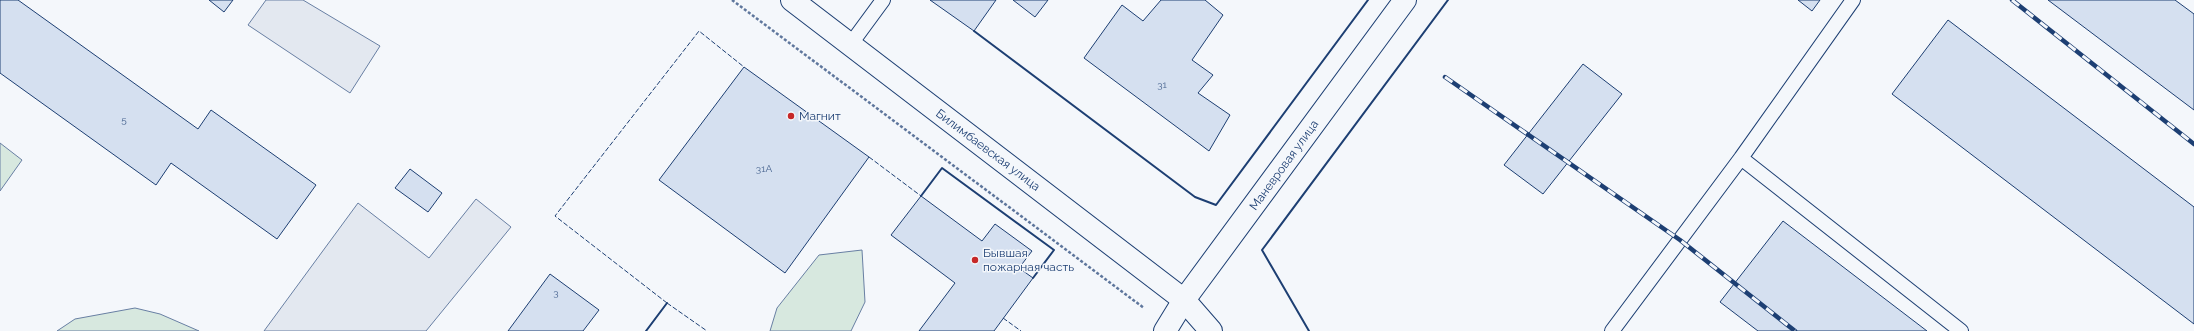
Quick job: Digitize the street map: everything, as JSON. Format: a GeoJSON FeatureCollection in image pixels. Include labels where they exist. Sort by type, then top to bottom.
{"type":"FeatureCollection","features":[{"type":"Feature","properties":{"kind":"main road","name":"Билимбаевская улица"},"geometry":{"type":"LineString","coordinates":[[792,0],[1184,300],[1211,331]]}},
{"type":"Feature","properties":{"kind":"main road","name":"Маневровая улица"},"geometry":{"type":"LineString","coordinates":[[1165,331],[1184,300],[1405,0]]}},
{"type":"Feature","properties":{"kind":"lane"},"geometry":{"type":"LineString","coordinates":[[850,44],[883,0]]}},
{"type":"Feature","properties":{"kind":"lane"},"geometry":{"type":"LineString","coordinates":[[1612,331],[1741,158],[1853,0]]}},
{"type":"Feature","properties":{"kind":"lane"},"geometry":{"type":"LineString","coordinates":[[1741,158],[1961,331]]}},
{"type":"Feature","properties":{"kind":"path"},"geometry":{"type":"LineString","coordinates":[[732,0],[1144,308]]}},
{"type":"Feature","properties":{"kind":"shaded area"},"geometry":{"type":"Polygon","coordinates":[[[266,0],[303,0],[380,46],[350,93],[248,25],[266,0]]]}},
{"type":"Feature","properties":{"kind":"shaded area"},"geometry":{"type":"Polygon","coordinates":[[[0,143],[22,160],[0,191],[0,143]]]}},
{"type":"Feature","properties":{"kind":"shaded area"},"geometry":{"type":"Polygon","coordinates":[[[476,199],[511,227],[426,331],[264,331],[358,203],[429,258],[476,199]]]}},
{"type":"Feature","properties":{"kind":"shaded area"},"geometry":{"type":"Polygon","coordinates":[[[862,250],[865,302],[851,331],[770,331],[777,308],[819,255],[862,250]]]}},
{"type":"Feature","properties":{"kind":"shaded area"},"geometry":{"type":"Polygon","coordinates":[[[135,308],[160,314],[199,331],[57,331],[75,319],[135,308]]]}},
{"type":"Feature","properties":{"kind":"building"},"geometry":{"type":"Polygon","coordinates":[[[0,0],[18,0],[198,129],[211,110],[316,185],[277,239],[171,163],[156,185],[0,73],[0,0]]]}},
{"type":"Feature","properties":{"kind":"building"},"geometry":{"type":"Polygon","coordinates":[[[209,0],[233,0],[224,12],[209,0]]]}},
{"type":"Feature","properties":{"kind":"building"},"geometry":{"type":"Polygon","coordinates":[[[930,0],[996,0],[974,31],[930,0]]]}},
{"type":"Feature","properties":{"kind":"building"},"geometry":{"type":"Polygon","coordinates":[[[1013,0],[1048,0],[1035,17],[1013,0]]]}},
{"type":"Feature","properties":{"kind":"building"},"geometry":{"type":"Polygon","coordinates":[[[1161,0],[1205,0],[1223,15],[1192,60],[1213,75],[1198,93],[1230,115],[1209,151],[1084,58],[1122,5],[1143,21],[1161,0]]]}},
{"type":"Feature","properties":{"kind":"building"},"geometry":{"type":"Polygon","coordinates":[[[1798,0],[1820,0],[1812,11],[1798,0]]]}},
{"type":"Feature","properties":{"kind":"building"},"geometry":{"type":"Polygon","coordinates":[[[2048,0],[2175,0],[2194,14],[2194,110],[2048,0]]]}},
{"type":"Feature","properties":{"kind":"building"},"geometry":{"type":"Polygon","coordinates":[[[1948,20],[2194,207],[2194,324],[1892,94],[1948,20]]]}},
{"type":"Feature","properties":{"kind":"building"},"geometry":{"type":"Polygon","coordinates":[[[1583,64],[1622,94],[1543,194],[1504,165],[1583,64]]]}},
{"type":"Feature","properties":{"kind":"building"},"geometry":{"type":"Polygon","coordinates":[[[744,67],[869,157],[785,273],[659,180],[744,67]]]}},
{"type":"Feature","properties":{"kind":"building"},"geometry":{"type":"Polygon","coordinates":[[[410,169],[442,193],[428,212],[395,188],[410,169]]]}},
{"type":"Feature","properties":{"kind":"building","name":"Бывшая пожарная часть"},"geometry":{"type":"Polygon","coordinates":[[[921,196],[982,241],[995,224],[1032,251],[1019,268],[1033,278],[994,331],[919,331],[955,283],[891,235],[921,196]]]}},
{"type":"Feature","properties":{"kind":"building"},"geometry":{"type":"Polygon","coordinates":[[[1783,221],[1927,331],[1758,331],[1720,302],[1783,221]]]}},
{"type":"Feature","properties":{"kind":"building"},"geometry":{"type":"Polygon","coordinates":[[[550,274],[599,310],[583,331],[508,331],[550,274]]]}},
{"type":"Feature","properties":{"kind":"railway"},"geometry":{"type":"LineString","coordinates":[[2012,0],[2194,144]]}},
{"type":"Feature","properties":{"kind":"railway"},"geometry":{"type":"LineString","coordinates":[[1445,77],[1680,240],[1795,331]]}},
{"type":"Feature","properties":{"kind":"fence"},"geometry":{"type":"LineString","coordinates":[[667,303],[555,216],[699,31],[744,67]]}},
{"type":"Feature","properties":{"kind":"fence"},"geometry":{"type":"LineString","coordinates":[[869,157],[921,196]]}},
{"type":"Feature","properties":{"kind":"fence"},"geometry":{"type":"LineString","coordinates":[[646,331],[667,303],[707,331]]}},
{"type":"Feature","properties":{"kind":"fence"},"geometry":{"type":"LineString","coordinates":[[1003,318],[1021,331]]}},
{"type":"Feature","properties":{"kind":"wall"},"geometry":{"type":"LineString","coordinates":[[974,31],[1195,197],[1216,205],[1368,0]]}},
{"type":"Feature","properties":{"kind":"wall"},"geometry":{"type":"LineString","coordinates":[[1309,331],[1262,250],[1448,0]]}},
{"type":"Feature","properties":{"kind":"wall"},"geometry":{"type":"LineString","coordinates":[[921,196],[942,168],[1054,250],[1033,278]]}},
{"type":"Feature","properties":{"kind":"wall"},"geometry":{"type":"LineString","coordinates":[[646,331],[667,303]]}},
{"type":"Feature","properties":{"kind":"place","name":"Магнит"},"geometry":{"type":"Point","coordinates":[791,116]}},
{"type":"Feature","properties":{"kind":"place","name":"Бывшая пожарная часть"},"geometry":{"type":"Point","coordinates":[975,260]}}]}
